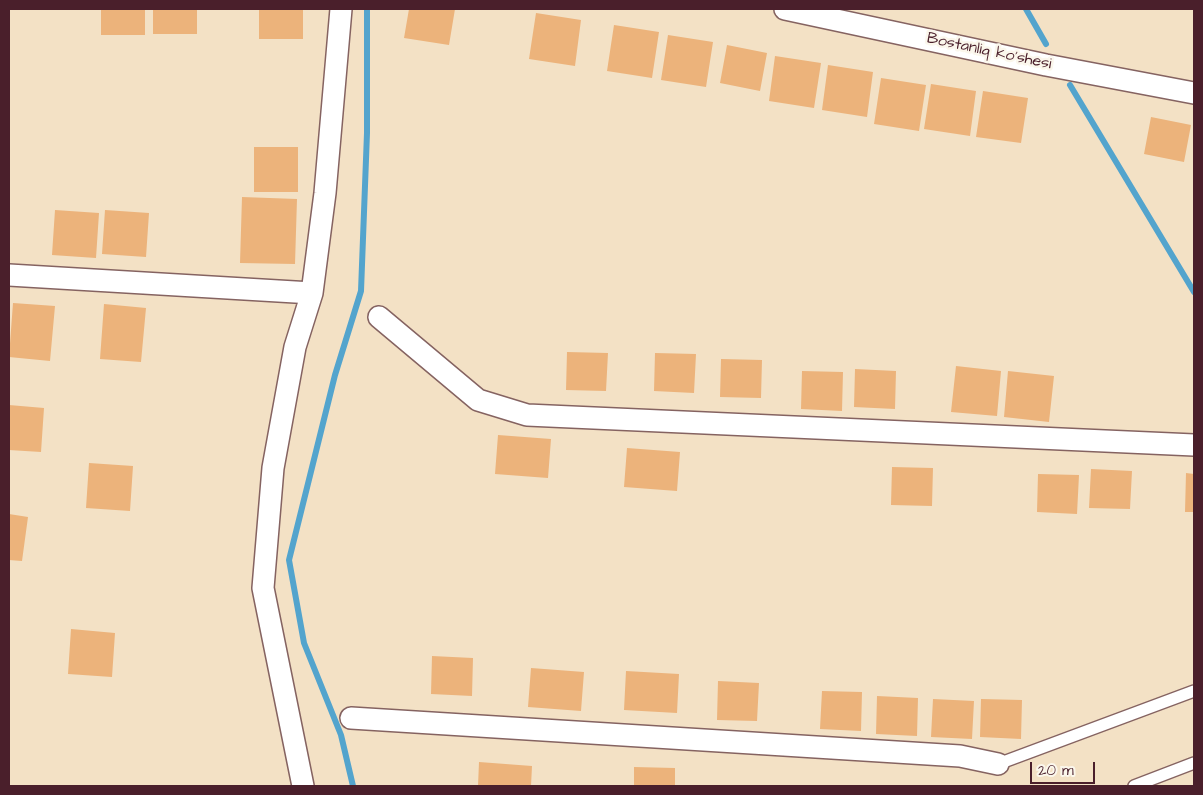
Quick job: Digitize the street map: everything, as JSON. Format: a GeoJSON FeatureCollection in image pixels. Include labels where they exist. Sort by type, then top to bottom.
{"type":"FeatureCollection","features":[{"type":"Feature","properties":{"kind":"street"},"geometry":{"type":"LineString","coordinates":[[303,786],[263,588],[273,468],[295,347],[312,293],[325,193],[341,9]]}},
{"type":"Feature","properties":{"kind":"street","name":"Bostanliq ko'shesi"},"geometry":{"type":"LineString","coordinates":[[785,9],[1036,63],[1194,93]]}},
{"type":"Feature","properties":{"kind":"street"},"geometry":{"type":"LineString","coordinates":[[9,275],[312,293]]}},
{"type":"Feature","properties":{"kind":"street"},"geometry":{"type":"LineString","coordinates":[[379,317],[478,400],[527,415],[1194,445]]}},
{"type":"Feature","properties":{"kind":"street"},"geometry":{"type":"LineString","coordinates":[[351,718],[960,756],[998,764]]}},
{"type":"Feature","properties":{"kind":"lane"},"geometry":{"type":"LineString","coordinates":[[998,764],[1194,691]]}},
{"type":"Feature","properties":{"kind":"lane"},"geometry":{"type":"LineString","coordinates":[[1134,786],[1194,763]]}},
{"type":"Feature","properties":{"kind":"building"},"geometry":{"type":"Polygon","coordinates":[[[101,9],[145,9],[145,35],[101,35],[101,9]]]}},
{"type":"Feature","properties":{"kind":"building"},"geometry":{"type":"Polygon","coordinates":[[[153,9],[197,9],[197,34],[153,34],[153,9]]]}},
{"type":"Feature","properties":{"kind":"building"},"geometry":{"type":"Polygon","coordinates":[[[259,9],[303,9],[303,39],[259,39],[259,9]]]}},
{"type":"Feature","properties":{"kind":"building"},"geometry":{"type":"Polygon","coordinates":[[[409,9],[455,9],[449,45],[404,38],[409,9]]]}},
{"type":"Feature","properties":{"kind":"building"},"geometry":{"type":"Polygon","coordinates":[[[536,13],[581,20],[575,66],[529,59],[536,13]]]}},
{"type":"Feature","properties":{"kind":"building"},"geometry":{"type":"Polygon","coordinates":[[[614,25],[659,32],[652,78],[607,71],[614,25]]]}},
{"type":"Feature","properties":{"kind":"building"},"geometry":{"type":"Polygon","coordinates":[[[668,35],[713,42],[706,87],[661,80],[668,35]]]}},
{"type":"Feature","properties":{"kind":"building"},"geometry":{"type":"Polygon","coordinates":[[[727,45],[767,53],[760,91],[720,83],[727,45]]]}},
{"type":"Feature","properties":{"kind":"building"},"geometry":{"type":"Polygon","coordinates":[[[775,56],[821,63],[814,108],[769,101],[775,56]]]}},
{"type":"Feature","properties":{"kind":"building"},"geometry":{"type":"Polygon","coordinates":[[[828,65],[873,72],[867,117],[822,110],[828,65]]]}},
{"type":"Feature","properties":{"kind":"building"},"geometry":{"type":"Polygon","coordinates":[[[881,78],[926,85],[919,131],[874,124],[881,78]]]}},
{"type":"Feature","properties":{"kind":"building"},"geometry":{"type":"Polygon","coordinates":[[[931,84],[976,91],[970,136],[924,129],[931,84]]]}},
{"type":"Feature","properties":{"kind":"building"},"geometry":{"type":"Polygon","coordinates":[[[983,91],[1028,98],[1021,143],[976,137],[983,91]]]}},
{"type":"Feature","properties":{"kind":"building"},"geometry":{"type":"Polygon","coordinates":[[[1151,117],[1191,125],[1184,162],[1144,154],[1151,117]]]}},
{"type":"Feature","properties":{"kind":"building"},"geometry":{"type":"Polygon","coordinates":[[[254,147],[298,147],[298,192],[254,192],[254,147]]]}},
{"type":"Feature","properties":{"kind":"building"},"geometry":{"type":"Polygon","coordinates":[[[242,197],[297,199],[295,264],[240,263],[242,197]]]}},
{"type":"Feature","properties":{"kind":"building"},"geometry":{"type":"Polygon","coordinates":[[[55,210],[99,213],[96,258],[52,255],[55,210]]]}},
{"type":"Feature","properties":{"kind":"building"},"geometry":{"type":"Polygon","coordinates":[[[105,210],[149,213],[146,257],[102,254],[105,210]]]}},
{"type":"Feature","properties":{"kind":"building"},"geometry":{"type":"Polygon","coordinates":[[[13,303],[55,306],[50,361],[9,357],[13,303]]]}},
{"type":"Feature","properties":{"kind":"building"},"geometry":{"type":"Polygon","coordinates":[[[104,304],[146,308],[141,362],[100,359],[104,304]]]}},
{"type":"Feature","properties":{"kind":"building"},"geometry":{"type":"Polygon","coordinates":[[[567,352],[608,353],[606,391],[566,390],[567,352]]]}},
{"type":"Feature","properties":{"kind":"building"},"geometry":{"type":"Polygon","coordinates":[[[655,353],[696,354],[694,393],[654,391],[655,353]]]}},
{"type":"Feature","properties":{"kind":"building"},"geometry":{"type":"Polygon","coordinates":[[[721,359],[762,360],[761,398],[720,397],[721,359]]]}},
{"type":"Feature","properties":{"kind":"building"},"geometry":{"type":"Polygon","coordinates":[[[956,366],[1001,371],[997,416],[951,412],[956,366]]]}},
{"type":"Feature","properties":{"kind":"building"},"geometry":{"type":"Polygon","coordinates":[[[855,369],[896,371],[895,409],[854,407],[855,369]]]}},
{"type":"Feature","properties":{"kind":"building"},"geometry":{"type":"Polygon","coordinates":[[[802,371],[843,372],[842,411],[801,409],[802,371]]]}},
{"type":"Feature","properties":{"kind":"building"},"geometry":{"type":"Polygon","coordinates":[[[1008,371],[1054,376],[1049,422],[1004,417],[1008,371]]]}},
{"type":"Feature","properties":{"kind":"building"},"geometry":{"type":"Polygon","coordinates":[[[9,405],[44,408],[41,452],[9,450],[9,405]]]}},
{"type":"Feature","properties":{"kind":"building"},"geometry":{"type":"Polygon","coordinates":[[[498,435],[551,439],[548,478],[495,474],[498,435]]]}},
{"type":"Feature","properties":{"kind":"building"},"geometry":{"type":"Polygon","coordinates":[[[627,448],[680,452],[677,491],[624,487],[627,448]]]}},
{"type":"Feature","properties":{"kind":"building"},"geometry":{"type":"Polygon","coordinates":[[[89,463],[133,466],[130,511],[86,508],[89,463]]]}},
{"type":"Feature","properties":{"kind":"building"},"geometry":{"type":"Polygon","coordinates":[[[892,467],[933,468],[932,506],[891,505],[892,467]]]}},
{"type":"Feature","properties":{"kind":"building"},"geometry":{"type":"Polygon","coordinates":[[[1091,469],[1132,471],[1130,509],[1089,508],[1091,469]]]}},
{"type":"Feature","properties":{"kind":"building"},"geometry":{"type":"Polygon","coordinates":[[[1186,473],[1194,474],[1194,512],[1185,512],[1186,473]]]}},
{"type":"Feature","properties":{"kind":"building"},"geometry":{"type":"Polygon","coordinates":[[[1038,474],[1079,475],[1077,514],[1037,512],[1038,474]]]}},
{"type":"Feature","properties":{"kind":"building"},"geometry":{"type":"Polygon","coordinates":[[[9,514],[28,517],[22,561],[9,560],[9,514]]]}},
{"type":"Feature","properties":{"kind":"building"},"geometry":{"type":"Polygon","coordinates":[[[71,629],[115,633],[112,677],[68,674],[71,629]]]}},
{"type":"Feature","properties":{"kind":"building"},"geometry":{"type":"Polygon","coordinates":[[[432,656],[473,658],[472,696],[431,694],[432,656]]]}},
{"type":"Feature","properties":{"kind":"building"},"geometry":{"type":"Polygon","coordinates":[[[531,668],[584,672],[581,711],[528,707],[531,668]]]}},
{"type":"Feature","properties":{"kind":"building"},"geometry":{"type":"Polygon","coordinates":[[[626,671],[679,674],[677,713],[624,710],[626,671]]]}},
{"type":"Feature","properties":{"kind":"building"},"geometry":{"type":"Polygon","coordinates":[[[718,681],[759,683],[757,721],[717,720],[718,681]]]}},
{"type":"Feature","properties":{"kind":"building"},"geometry":{"type":"Polygon","coordinates":[[[822,691],[862,692],[861,731],[820,729],[822,691]]]}},
{"type":"Feature","properties":{"kind":"building"},"geometry":{"type":"Polygon","coordinates":[[[877,696],[918,698],[917,736],[876,734],[877,696]]]}},
{"type":"Feature","properties":{"kind":"building"},"geometry":{"type":"Polygon","coordinates":[[[933,699],[974,701],[972,739],[931,737],[933,699]]]}},
{"type":"Feature","properties":{"kind":"building"},"geometry":{"type":"Polygon","coordinates":[[[981,699],[1022,700],[1021,739],[980,737],[981,699]]]}},
{"type":"Feature","properties":{"kind":"building"},"geometry":{"type":"Polygon","coordinates":[[[479,762],[532,766],[531,786],[478,786],[479,762]]]}},
{"type":"Feature","properties":{"kind":"building"},"geometry":{"type":"Polygon","coordinates":[[[634,767],[675,768],[675,786],[634,786],[634,767]]]}},
{"type":"Feature","properties":{"kind":"waterway"},"geometry":{"type":"LineString","coordinates":[[353,786],[341,735],[304,643],[289,560],[335,375],[361,291],[367,133],[367,9]]}},
{"type":"Feature","properties":{"kind":"waterway"},"geometry":{"type":"LineString","coordinates":[[1026,9],[1046,44]]}},
{"type":"Feature","properties":{"kind":"waterway"},"geometry":{"type":"LineString","coordinates":[[1070,85],[1194,292]]}}]}
